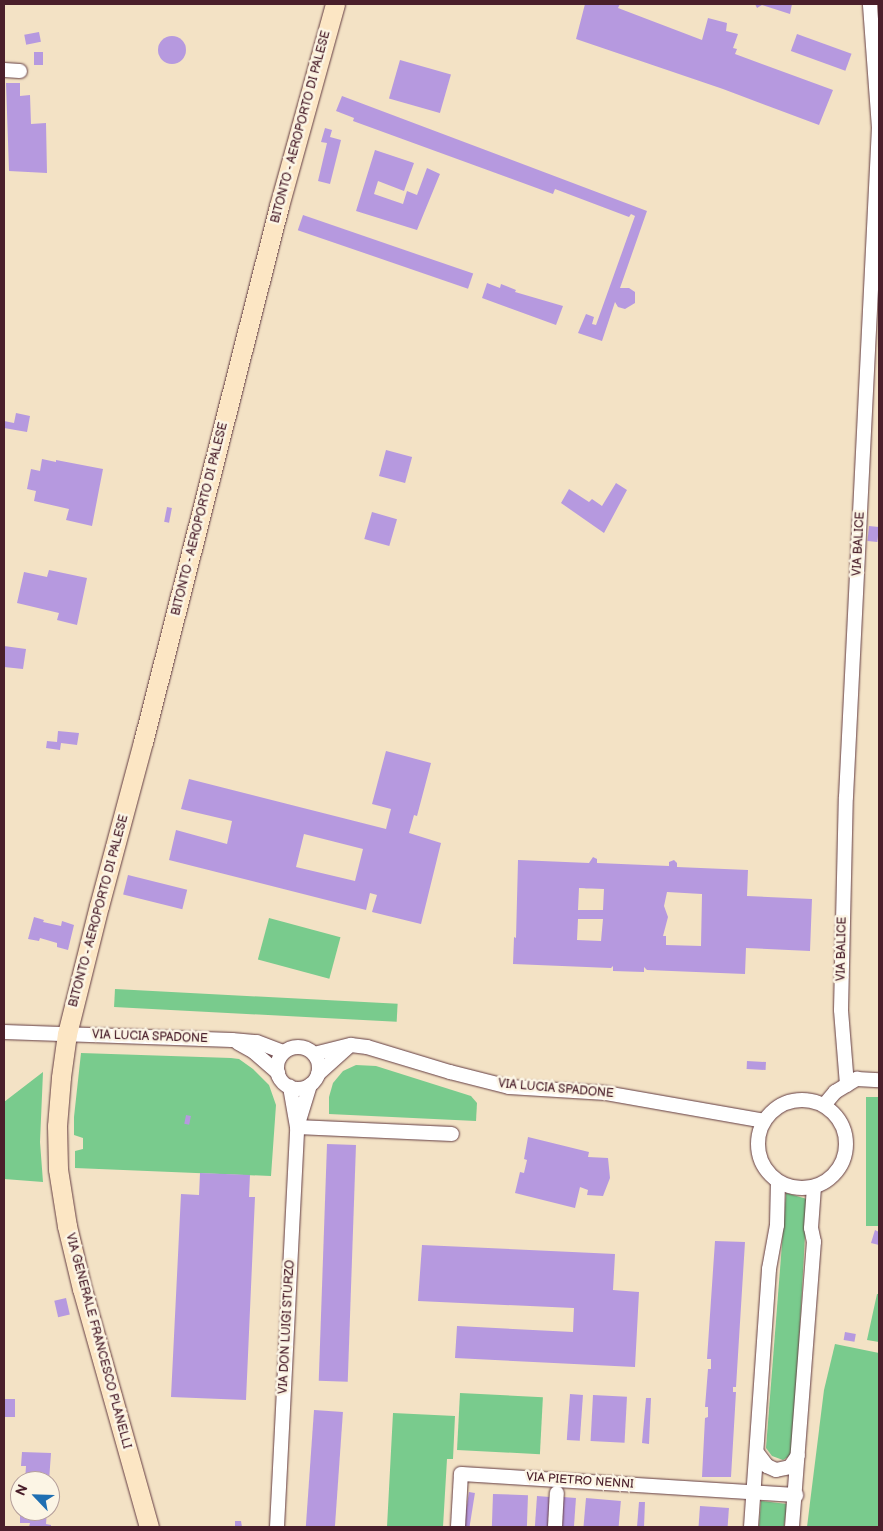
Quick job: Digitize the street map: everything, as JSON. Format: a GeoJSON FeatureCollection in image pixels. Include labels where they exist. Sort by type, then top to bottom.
{"type":"FeatureCollection","features":[{"type":"Feature","properties":{"kind":"main road","name":"BITONTO - AEROPORTO DI PALESE"},"geometry":{"type":"LineString","coordinates":[[67,1034],[276,215],[335,4]]}},
{"type":"Feature","properties":{"kind":"main road","name":"VIA GENERALE FRANCESCO PLANELLI"},"geometry":{"type":"LineString","coordinates":[[67,1034],[57,1126],[58,1169],[67,1226],[82,1289],[150,1527]]}},
{"type":"Feature","properties":{"kind":"street","name":"VIA BALICE"},"geometry":{"type":"LineString","coordinates":[[847,1085],[841,1010],[846,807],[879,128],[870,4]]}},
{"type":"Feature","properties":{"kind":"street"},"geometry":{"type":"LineString","coordinates":[[4,70],[20,71]]}},
{"type":"Feature","properties":{"kind":"street","name":"VIA LUCIA SPADONE"},"geometry":{"type":"LineString","coordinates":[[4,1032],[232,1040],[257,1042],[283,1052]]}},
{"type":"Feature","properties":{"kind":"street"},"geometry":{"type":"LineString","coordinates":[[232,1040],[254,1052],[278,1073]]}},
{"type":"Feature","properties":{"kind":"street","name":"VIA LUCIA SPADONE"},"geometry":{"type":"LineString","coordinates":[[351,1045],[381,1050],[450,1072],[510,1087],[606,1093],[764,1121]]}},
{"type":"Feature","properties":{"kind":"street"},"geometry":{"type":"LineString","coordinates":[[314,1054],[351,1045]]}},
{"type":"Feature","properties":{"kind":"street"},"geometry":{"type":"LineString","coordinates":[[297,1127],[314,1079],[318,1063],[314,1054],[308,1050],[296,1047],[283,1052],[277,1064],[278,1073],[282,1081],[296,1089],[314,1079],[351,1045]]}},
{"type":"Feature","properties":{"kind":"street"},"geometry":{"type":"LineString","coordinates":[[825,1104],[835,1092],[857,1079],[879,1080]]}},
{"type":"Feature","properties":{"kind":"street"},"geometry":{"type":"LineString","coordinates":[[290,1087],[297,1127]]}},
{"type":"Feature","properties":{"kind":"street"},"geometry":{"type":"LineString","coordinates":[[802,1100],[821,1104],[837,1117],[845,1135],[844,1155],[836,1172],[828,1180],[814,1187],[790,1187],[778,1182],[766,1171],[758,1153],[758,1133],[764,1121],[774,1109],[783,1104],[802,1100]]}},
{"type":"Feature","properties":{"kind":"street"},"geometry":{"type":"LineString","coordinates":[[297,1127],[452,1134]]}},
{"type":"Feature","properties":{"kind":"street","name":"VIA DON LUIGI STURZO"},"geometry":{"type":"LineString","coordinates":[[276,1527],[297,1127]]}},
{"type":"Feature","properties":{"kind":"street"},"geometry":{"type":"LineString","coordinates":[[751,1527],[758,1454],[769,1269],[777,1225],[778,1182]]}},
{"type":"Feature","properties":{"kind":"street"},"geometry":{"type":"LineString","coordinates":[[792,1527],[796,1495],[814,1242],[811,1228],[814,1187]]}},
{"type":"Feature","properties":{"kind":"street"},"geometry":{"type":"LineString","coordinates":[[758,1454],[767,1466],[776,1470],[790,1467],[798,1455]]}},
{"type":"Feature","properties":{"kind":"street","name":"VIA PIETRO NENNI"},"geometry":{"type":"LineString","coordinates":[[458,1527],[461,1474],[753,1492]]}},
{"type":"Feature","properties":{"kind":"street"},"geometry":{"type":"LineString","coordinates":[[753,1492],[796,1495]]}},
{"type":"Feature","properties":{"kind":"street"},"geometry":{"type":"LineString","coordinates":[[555,1527],[557,1493]]}},
{"type":"Feature","properties":{"kind":"green space"},"geometry":{"type":"Polygon","coordinates":[[[269,918],[340,937],[329,979],[258,960],[269,918]]]}},
{"type":"Feature","properties":{"kind":"green space"},"geometry":{"type":"Polygon","coordinates":[[[115,989],[398,1004],[397,1022],[114,1007],[115,989]]]}},
{"type":"Feature","properties":{"kind":"green space"},"geometry":{"type":"Polygon","coordinates":[[[81,1053],[239,1059],[253,1069],[269,1085],[276,1105],[271,1176],[75,1168],[75,1151],[83,1149],[83,1138],[74,1135],[74,1117],[81,1053]]]}},
{"type":"Feature","properties":{"kind":"green space"},"geometry":{"type":"Polygon","coordinates":[[[356,1065],[376,1066],[471,1096],[477,1103],[476,1121],[329,1114],[329,1097],[333,1083],[343,1071],[356,1065]]]}},
{"type":"Feature","properties":{"kind":"green space"},"geometry":{"type":"Polygon","coordinates":[[[43,1072],[40,1142],[43,1182],[4,1179],[4,1102],[43,1072]]]}},
{"type":"Feature","properties":{"kind":"green space"},"geometry":{"type":"Polygon","coordinates":[[[866,1097],[879,1097],[879,1226],[866,1226],[866,1097]]]}},
{"type":"Feature","properties":{"kind":"green space"},"geometry":{"type":"Polygon","coordinates":[[[786,1193],[807,1199],[793,1454],[783,1460],[772,1456],[766,1448],[786,1193]]]}},
{"type":"Feature","properties":{"kind":"green space"},"geometry":{"type":"Polygon","coordinates":[[[877,1294],[879,1294],[879,1342],[867,1340],[877,1294]]]}},
{"type":"Feature","properties":{"kind":"green space"},"geometry":{"type":"Polygon","coordinates":[[[835,1344],[879,1353],[879,1527],[807,1527],[824,1390],[835,1344]]]}},
{"type":"Feature","properties":{"kind":"green space"},"geometry":{"type":"Polygon","coordinates":[[[460,1393],[543,1397],[540,1454],[457,1450],[460,1393]]]}},
{"type":"Feature","properties":{"kind":"green space"},"geometry":{"type":"Polygon","coordinates":[[[393,1413],[455,1416],[453,1459],[447,1459],[443,1527],[387,1527],[393,1413]]]}},
{"type":"Feature","properties":{"kind":"green space"},"geometry":{"type":"Polygon","coordinates":[[[761,1501],[787,1504],[784,1527],[759,1527],[761,1501]]]}},
{"type":"Feature","properties":{"kind":"building"},"geometry":{"type":"Polygon","coordinates":[[[585,4],[620,4],[618,8],[702,40],[708,18],[727,23],[726,31],[738,34],[733,48],[737,49],[735,54],[833,90],[819,125],[723,89],[576,39],[585,4]]]}},
{"type":"Feature","properties":{"kind":"building"},"geometry":{"type":"Polygon","coordinates":[[[755,4],[792,4],[790,14],[762,5],[757,8],[755,4]]]}},
{"type":"Feature","properties":{"kind":"building"},"geometry":{"type":"Polygon","coordinates":[[[39,32],[41,42],[26,45],[24,35],[39,32]]]}},
{"type":"Feature","properties":{"kind":"building"},"geometry":{"type":"Polygon","coordinates":[[[797,34],[852,54],[845,71],[791,51],[797,34]]]}},
{"type":"Feature","properties":{"kind":"building"},"geometry":{"type":"Polygon","coordinates":[[[172,36],[182,40],[186,50],[182,60],[172,64],[162,60],[158,50],[162,40],[172,36]]]}},
{"type":"Feature","properties":{"kind":"building"},"geometry":{"type":"Polygon","coordinates":[[[34,52],[43,52],[43,65],[34,65],[34,52]]]}},
{"type":"Feature","properties":{"kind":"building"},"geometry":{"type":"Polygon","coordinates":[[[400,60],[451,75],[440,113],[389,98],[400,60]]]}},
{"type":"Feature","properties":{"kind":"building"},"geometry":{"type":"Polygon","coordinates":[[[6,83],[20,83],[20,96],[30,95],[31,124],[46,123],[47,173],[9,171],[6,83]]]}},
{"type":"Feature","properties":{"kind":"building"},"geometry":{"type":"Polygon","coordinates":[[[342,96],[647,211],[620,288],[629,288],[635,292],[635,303],[625,309],[618,307],[615,302],[602,341],[578,333],[586,314],[594,317],[592,324],[596,325],[635,216],[631,214],[629,217],[555,189],[553,194],[353,121],[354,118],[336,111],[342,96]]]}},
{"type":"Feature","properties":{"kind":"building"},"geometry":{"type":"Polygon","coordinates":[[[325,128],[332,130],[330,137],[341,140],[330,184],[318,181],[327,143],[321,142],[325,128]]]}},
{"type":"Feature","properties":{"kind":"building"},"geometry":{"type":"Polygon","coordinates":[[[375,150],[414,163],[404,191],[378,181],[374,194],[403,204],[407,191],[417,195],[427,168],[440,174],[417,230],[356,211],[375,150]]]}},
{"type":"Feature","properties":{"kind":"building"},"geometry":{"type":"Polygon","coordinates":[[[303,215],[473,274],[468,289],[298,230],[303,215]]]}},
{"type":"Feature","properties":{"kind":"building"},"geometry":{"type":"Polygon","coordinates":[[[487,283],[500,288],[501,284],[516,290],[515,292],[563,306],[556,325],[482,298],[487,283]]]}},
{"type":"Feature","properties":{"kind":"building"},"geometry":{"type":"Polygon","coordinates":[[[16,413],[30,416],[27,432],[4,428],[4,421],[14,423],[16,413]]]}},
{"type":"Feature","properties":{"kind":"building"},"geometry":{"type":"Polygon","coordinates":[[[386,450],[412,457],[405,483],[379,476],[386,450]]]}},
{"type":"Feature","properties":{"kind":"building"},"geometry":{"type":"Polygon","coordinates":[[[42,459],[103,469],[92,526],[66,520],[69,509],[34,501],[36,491],[27,489],[31,469],[40,471],[42,459]]]}},
{"type":"Feature","properties":{"kind":"building"},"geometry":{"type":"Polygon","coordinates":[[[616,483],[627,490],[604,533],[561,503],[569,489],[589,502],[592,499],[602,506],[616,483]]]}},
{"type":"Feature","properties":{"kind":"building"},"geometry":{"type":"Polygon","coordinates":[[[167,507],[172,508],[169,523],[164,522],[167,507]]]}},
{"type":"Feature","properties":{"kind":"building"},"geometry":{"type":"Polygon","coordinates":[[[372,512],[397,519],[389,546],[364,539],[372,512]]]}},
{"type":"Feature","properties":{"kind":"building"},"geometry":{"type":"Polygon","coordinates":[[[869,526],[879,527],[877,542],[867,541],[869,526]]]}},
{"type":"Feature","properties":{"kind":"building"},"geometry":{"type":"Polygon","coordinates":[[[49,570],[87,578],[77,625],[57,620],[59,613],[17,603],[24,572],[47,577],[49,570]]]}},
{"type":"Feature","properties":{"kind":"building"},"geometry":{"type":"Polygon","coordinates":[[[4,646],[26,649],[23,669],[4,667],[4,646]]]}},
{"type":"Feature","properties":{"kind":"building"},"geometry":{"type":"Polygon","coordinates":[[[58,731],[79,733],[77,745],[61,743],[60,750],[46,748],[47,741],[57,742],[58,731]]]}},
{"type":"Feature","properties":{"kind":"building"},"geometry":{"type":"Polygon","coordinates":[[[386,751],[431,763],[417,816],[414,815],[409,833],[441,843],[421,924],[372,912],[377,895],[370,893],[366,910],[169,860],[176,830],[227,844],[232,821],[181,809],[189,779],[386,829],[391,809],[372,804],[386,751]],[[304,834],[296,867],[355,881],[363,849],[304,834]]]}},
{"type":"Feature","properties":{"kind":"building"},"geometry":{"type":"Polygon","coordinates":[[[593,857],[597,859],[597,863],[669,866],[669,862],[674,860],[677,863],[677,867],[748,870],[747,896],[812,899],[810,951],[746,948],[745,974],[647,970],[644,967],[644,972],[613,971],[613,966],[611,968],[513,964],[514,937],[516,938],[518,860],[589,863],[593,857]],[[579,888],[578,910],[603,910],[604,889],[579,888]],[[667,892],[664,906],[668,917],[663,936],[666,936],[666,945],[701,946],[702,894],[667,892]],[[578,919],[577,940],[601,941],[603,919],[578,919]]]}},
{"type":"Feature","properties":{"kind":"building"},"geometry":{"type":"Polygon","coordinates":[[[128,875],[187,890],[182,909],[123,894],[128,875]]]}},
{"type":"Feature","properties":{"kind":"building"},"geometry":{"type":"Polygon","coordinates":[[[34,917],[44,920],[43,922],[61,926],[62,921],[74,925],[68,950],[57,947],[57,943],[40,938],[39,941],[28,939],[34,917]]]}},
{"type":"Feature","properties":{"kind":"building"},"geometry":{"type":"Polygon","coordinates":[[[747,1061],[766,1062],[766,1070],[747,1069],[747,1061]]]}},
{"type":"Feature","properties":{"kind":"building"},"geometry":{"type":"Polygon","coordinates":[[[186,1115],[191,1116],[189,1125],[184,1124],[186,1115]]]}},
{"type":"Feature","properties":{"kind":"building"},"geometry":{"type":"Polygon","coordinates":[[[528,1137],[589,1152],[588,1157],[608,1158],[610,1178],[603,1196],[587,1195],[588,1190],[580,1187],[575,1208],[515,1193],[520,1172],[524,1173],[527,1160],[524,1159],[528,1137]]]}},
{"type":"Feature","properties":{"kind":"building"},"geometry":{"type":"Polygon","coordinates":[[[327,1144],[356,1145],[348,1382],[319,1381],[327,1144]]]}},
{"type":"Feature","properties":{"kind":"building"},"geometry":{"type":"Polygon","coordinates":[[[200,1173],[250,1175],[249,1197],[255,1197],[246,1400],[171,1397],[181,1194],[199,1195],[200,1173]]]}},
{"type":"Feature","properties":{"kind":"building"},"geometry":{"type":"Polygon","coordinates":[[[875,1230],[879,1232],[879,1245],[871,1243],[875,1230]]]}},
{"type":"Feature","properties":{"kind":"building"},"geometry":{"type":"Polygon","coordinates":[[[715,1241],[745,1242],[736,1387],[733,1387],[733,1392],[736,1392],[731,1477],[702,1477],[705,1418],[708,1417],[708,1407],[705,1407],[708,1369],[711,1369],[711,1359],[707,1359],[715,1241]]]}},
{"type":"Feature","properties":{"kind":"building"},"geometry":{"type":"Polygon","coordinates":[[[422,1245],[615,1254],[613,1290],[639,1292],[635,1367],[455,1358],[457,1326],[573,1332],[574,1308],[418,1301],[422,1245]]]}},
{"type":"Feature","properties":{"kind":"building"},"geometry":{"type":"Polygon","coordinates":[[[66,1298],[70,1315],[58,1317],[54,1301],[66,1298]]]}},
{"type":"Feature","properties":{"kind":"building"},"geometry":{"type":"Polygon","coordinates":[[[845,1332],[856,1334],[854,1342],[844,1340],[845,1332]]]}},
{"type":"Feature","properties":{"kind":"building"},"geometry":{"type":"Polygon","coordinates":[[[570,1394],[583,1395],[580,1441],[567,1440],[570,1394]]]}},
{"type":"Feature","properties":{"kind":"building"},"geometry":{"type":"Polygon","coordinates":[[[593,1395],[627,1397],[625,1443],[591,1441],[593,1395]]]}},
{"type":"Feature","properties":{"kind":"building"},"geometry":{"type":"Polygon","coordinates":[[[646,1398],[651,1398],[649,1444],[642,1443],[646,1398]]]}},
{"type":"Feature","properties":{"kind":"building"},"geometry":{"type":"Polygon","coordinates":[[[4,1399],[15,1399],[15,1417],[4,1417],[4,1399]]]}},
{"type":"Feature","properties":{"kind":"building"},"geometry":{"type":"Polygon","coordinates":[[[314,1410],[343,1412],[335,1527],[306,1527],[314,1410]]]}},
{"type":"Feature","properties":{"kind":"building"},"geometry":{"type":"Polygon","coordinates":[[[22,1452],[51,1453],[50,1471],[26,1471],[26,1466],[21,1466],[22,1452]]]}},
{"type":"Feature","properties":{"kind":"building"},"geometry":{"type":"Polygon","coordinates":[[[469,1492],[475,1493],[470,1527],[464,1527],[469,1492]]]}},
{"type":"Feature","properties":{"kind":"building"},"geometry":{"type":"Polygon","coordinates":[[[493,1494],[528,1495],[527,1527],[492,1527],[493,1494]]]}},
{"type":"Feature","properties":{"kind":"building"},"geometry":{"type":"Polygon","coordinates":[[[537,1496],[550,1497],[548,1527],[535,1527],[537,1496]]]}},
{"type":"Feature","properties":{"kind":"building"},"geometry":{"type":"Polygon","coordinates":[[[563,1497],[576,1498],[574,1527],[561,1527],[563,1497]]]}},
{"type":"Feature","properties":{"kind":"building"},"geometry":{"type":"Polygon","coordinates":[[[586,1498],[621,1501],[619,1527],[583,1527],[586,1498]]]}},
{"type":"Feature","properties":{"kind":"building"},"geometry":{"type":"Polygon","coordinates":[[[639,1502],[645,1502],[644,1527],[637,1527],[639,1502]]]}},
{"type":"Feature","properties":{"kind":"building"},"geometry":{"type":"Polygon","coordinates":[[[700,1506],[729,1508],[728,1527],[699,1527],[700,1506]]]}},
{"type":"Feature","properties":{"kind":"building"},"geometry":{"type":"Polygon","coordinates":[[[20,1521],[46,1521],[46,1524],[51,1525],[51,1527],[29,1527],[30,1523],[20,1523],[20,1521]]]}},
{"type":"Feature","properties":{"kind":"building"},"geometry":{"type":"Polygon","coordinates":[[[235,1521],[241,1521],[242,1527],[235,1527],[235,1521]]]}}]}
